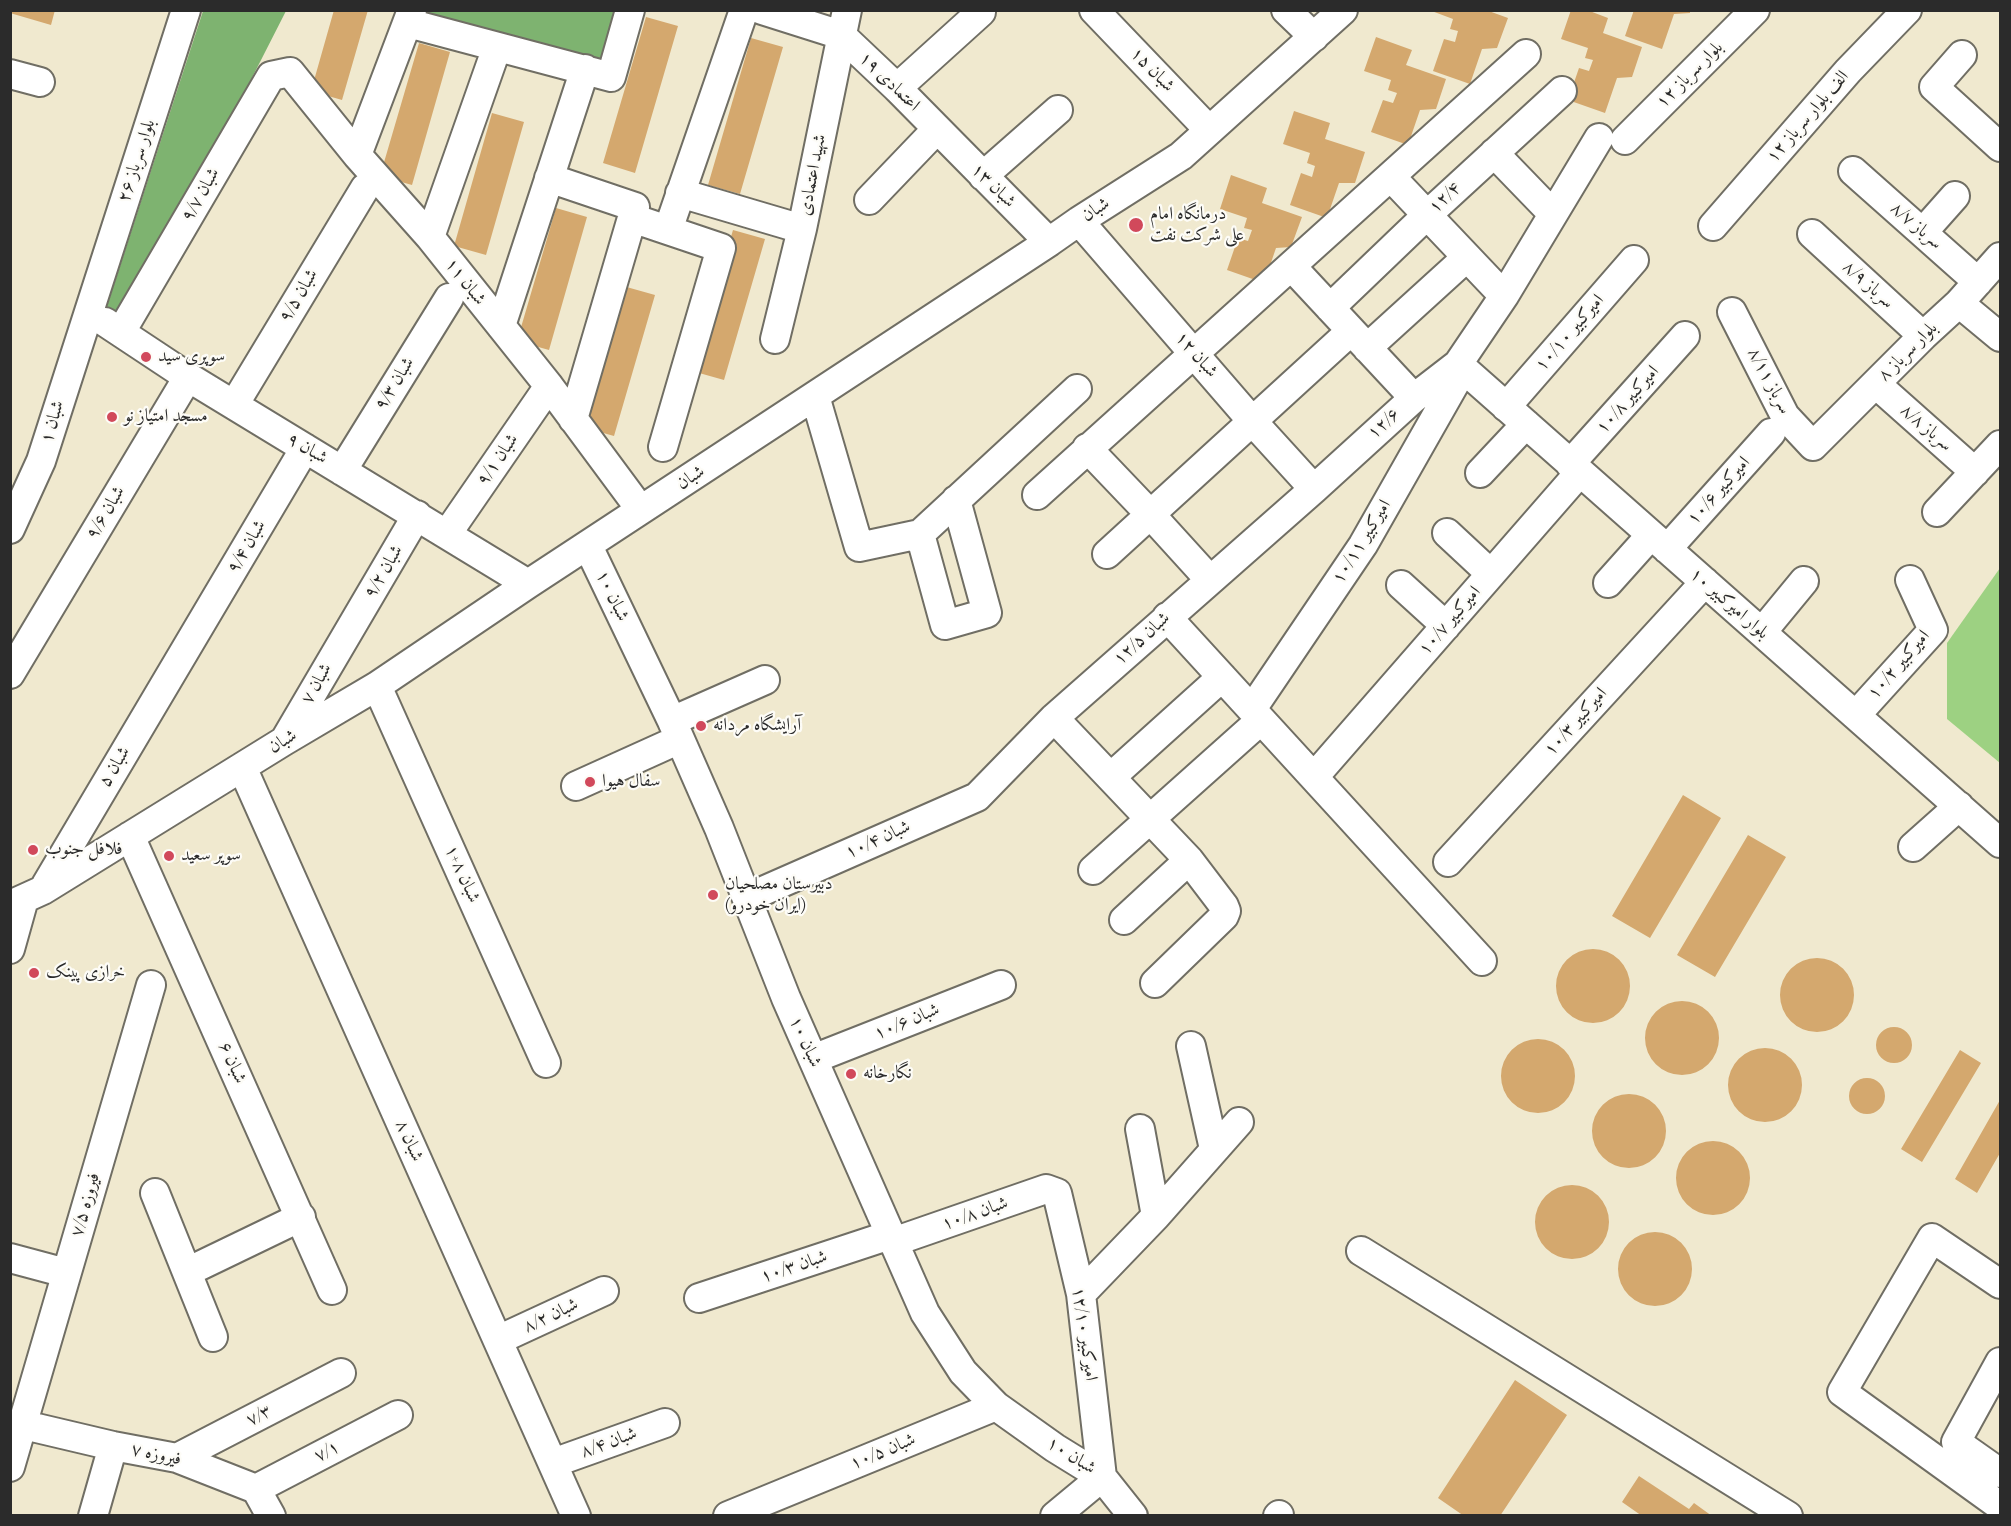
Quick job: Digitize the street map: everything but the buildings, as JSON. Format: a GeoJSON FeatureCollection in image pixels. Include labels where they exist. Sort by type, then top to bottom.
{"type":"FeatureCollection","features":[{"type":"Feature","properties":{"kind":"street","name":"۲۶ بلوار سرباز"},"geometry":{"type":"LineString","coordinates":[[88,311],[186,10]]}},
{"type":"Feature","properties":{"kind":"street"},"geometry":{"type":"LineString","coordinates":[[357,155],[410,17],[497,47],[611,77],[630,10]]}},
{"type":"Feature","properties":{"kind":"street"},"geometry":{"type":"LineString","coordinates":[[668,230],[744,10]]}},
{"type":"Feature","properties":{"kind":"street"},"geometry":{"type":"LineString","coordinates":[[762,10],[844,23]]}},
{"type":"Feature","properties":{"kind":"street","name":"۱۵ شبان"},"geometry":{"type":"LineString","coordinates":[[1094,10],[1209,130]]}},
{"type":"Feature","properties":{"kind":"street"},"geometry":{"type":"LineString","coordinates":[[1286,10],[1314,37]]}},
{"type":"Feature","properties":{"kind":"street","name":"شبان"},"geometry":{"type":"LineString","coordinates":[[26,898],[377,686],[1079,220],[1181,156],[1343,10]]}},
{"type":"Feature","properties":{"kind":"street","name":"۱۲ بلوار سرباز"},"geometry":{"type":"LineString","coordinates":[[1460,367],[1553,214],[1612,139],[1755,10]]}},
{"type":"Feature","properties":{"kind":"street","name":"۱۲ الف بلوار سرباز"},"geometry":{"type":"LineString","coordinates":[[1713,226],[1848,72],[1906,10]]}},
{"type":"Feature","properties":{"kind":"street"},"geometry":{"type":"LineString","coordinates":[[897,88],[981,12]]}},
{"type":"Feature","properties":{"kind":"street","name":"۱۹ اعتمادی"},"geometry":{"type":"LineString","coordinates":[[844,23],[897,88],[937,129]]}},
{"type":"Feature","properties":{"kind":"street","name":"شهید اعتمادی"},"geometry":{"type":"LineString","coordinates":[[775,339],[802,229],[844,23]]}},
{"type":"Feature","properties":{"kind":"street"},"geometry":{"type":"LineString","coordinates":[[430,237],[497,47]]}},
{"type":"Feature","properties":{"kind":"street"},"geometry":{"type":"LineString","coordinates":[[1037,495],[1526,54]]}},
{"type":"Feature","properties":{"kind":"street"},"geometry":{"type":"LineString","coordinates":[[1962,55],[1934,87],[2001,147]]}},
{"type":"Feature","properties":{"kind":"street"},"geometry":{"type":"LineString","coordinates":[[501,326],[585,69]]}},
{"type":"Feature","properties":{"kind":"street","name":"۱۱ شبان"},"geometry":{"type":"LineString","coordinates":[[290,72],[357,155],[430,237],[549,386],[632,498]]}},
{"type":"Feature","properties":{"kind":"street","name":"۹/۷ شبان"},"geometry":{"type":"LineString","coordinates":[[121,332],[271,76],[290,72]]}},
{"type":"Feature","properties":{"kind":"street"},"geometry":{"type":"LineString","coordinates":[[10,74],[40,82]]}},
{"type":"Feature","properties":{"kind":"street","name":"۱۲/۴"},"geometry":{"type":"LineString","coordinates":[[1330,308],[1562,91]]}},
{"type":"Feature","properties":{"kind":"street"},"geometry":{"type":"LineString","coordinates":[[983,176],[1058,110]]}},
{"type":"Feature","properties":{"kind":"street"},"geometry":{"type":"LineString","coordinates":[[869,200],[937,129]]}},
{"type":"Feature","properties":{"kind":"street","name":"۱۳ شبان"},"geometry":{"type":"LineString","coordinates":[[937,129],[1049,242]]}},
{"type":"Feature","properties":{"kind":"street"},"geometry":{"type":"LineString","coordinates":[[1494,153],[1553,214]]}},
{"type":"Feature","properties":{"kind":"street","name":"۸/۷ سرباز"},"geometry":{"type":"LineString","coordinates":[[1853,171],[1923,232],[1993,270]]}},
{"type":"Feature","properties":{"kind":"street"},"geometry":{"type":"LineString","coordinates":[[1391,177],[1504,296]]}},
{"type":"Feature","properties":{"kind":"street"},"geometry":{"type":"LineString","coordinates":[[549,178],[635,207],[573,418]]}},
{"type":"Feature","properties":{"kind":"street","name":"۹/۵ شبان"},"geometry":{"type":"LineString","coordinates":[[234,405],[365,188]]}},
{"type":"Feature","properties":{"kind":"street"},"geometry":{"type":"LineString","coordinates":[[680,193],[802,229]]}},
{"type":"Feature","properties":{"kind":"street"},"geometry":{"type":"LineString","coordinates":[[1923,232],[1955,196]]}},
{"type":"Feature","properties":{"kind":"street"},"geometry":{"type":"LineString","coordinates":[[632,218],[721,248],[663,447]]}},
{"type":"Feature","properties":{"kind":"street","name":"۱۲ شبان"},"geometry":{"type":"LineString","coordinates":[[1079,220],[1253,422],[1314,489]]}},
{"type":"Feature","properties":{"kind":"street","name":"۸/۹ سرباز"},"geometry":{"type":"LineString","coordinates":[[1812,234],[1923,336]]}},
{"type":"Feature","properties":{"kind":"street"},"geometry":{"type":"LineString","coordinates":[[1107,554],[1253,422],[1466,258]]}},
{"type":"Feature","properties":{"kind":"street","name":"۱۰/۱۰ امیرکبیر"},"geometry":{"type":"LineString","coordinates":[[1480,473],[1516,415],[1634,260]]}},
{"type":"Feature","properties":{"kind":"street"},"geometry":{"type":"LineString","coordinates":[[1291,266],[1413,398]]}},
{"type":"Feature","properties":{"kind":"street","name":"۸ بلوار سرباز"},"geometry":{"type":"LineString","coordinates":[[1813,446],[1993,270]]}},
{"type":"Feature","properties":{"kind":"street","name":"۹/۳ شبان"},"geometry":{"type":"LineString","coordinates":[[342,471],[449,298]]}},
{"type":"Feature","properties":{"kind":"street"},"geometry":{"type":"LineString","coordinates":[[1959,303],[2001,337]]}},
{"type":"Feature","properties":{"kind":"street","name":"۹ شبان"},"geometry":{"type":"LineString","coordinates":[[88,311],[188,377],[528,584]]}},
{"type":"Feature","properties":{"kind":"street","name":"۱ شبان"},"geometry":{"type":"LineString","coordinates":[[10,529],[41,461],[88,311]]}},
{"type":"Feature","properties":{"kind":"street","name":"۸/۱۱ سرباز"},"geometry":{"type":"LineString","coordinates":[[1732,312],[1785,416],[1813,446]]}},
{"type":"Feature","properties":{"kind":"street","name":"۱۰/۸ امیرکبیر"},"geometry":{"type":"LineString","coordinates":[[1575,468],[1685,336]]}},
{"type":"Feature","properties":{"kind":"street","name":"۱۰ بلوار امیرکبیر"},"geometry":{"type":"LineString","coordinates":[[1460,367],[2001,843]]}},
{"type":"Feature","properties":{"kind":"street","name":"۱۲/۶"},"geometry":{"type":"LineString","coordinates":[[1314,489],[1413,398],[1460,367]]}},
{"type":"Feature","properties":{"kind":"street","name":"۱۰/۱۱ امیرکبیر"},"geometry":{"type":"LineString","coordinates":[[1094,870],[1149,818],[1209,781],[1257,715],[1363,545],[1460,367]]}},
{"type":"Feature","properties":{"kind":"street","name":"۹/۶ شبان"},"geometry":{"type":"LineString","coordinates":[[17,662],[188,377]]}},
{"type":"Feature","properties":{"kind":"street","name":"۸/۸ سرباز"},"geometry":{"type":"LineString","coordinates":[[1876,384],[1975,472]]}},
{"type":"Feature","properties":{"kind":"street","name":"۹/۱ شبان"},"geometry":{"type":"LineString","coordinates":[[447,534],[549,386]]}},
{"type":"Feature","properties":{"kind":"street"},"geometry":{"type":"LineString","coordinates":[[815,396],[859,547],[920,534],[1077,389]]}},
{"type":"Feature","properties":{"kind":"street","name":"۱۰/۶ امیرکبیر"},"geometry":{"type":"LineString","coordinates":[[1608,583],[1659,542],[1771,433]]}},
{"type":"Feature","properties":{"kind":"street"},"geometry":{"type":"LineString","coordinates":[[1937,512],[2001,445]]}},
{"type":"Feature","properties":{"kind":"street","name":"۹/۴ شبان"},"geometry":{"type":"LineString","coordinates":[[188,645],[305,448]]}},
{"type":"Feature","properties":{"kind":"street"},"geometry":{"type":"LineString","coordinates":[[1087,448],[1210,580]]}},
{"type":"Feature","properties":{"kind":"street","name":"۱۰/۷ امیرکبیر"},"geometry":{"type":"LineString","coordinates":[[1320,770],[1491,574],[1575,468]]}},
{"type":"Feature","properties":{"kind":"street","name":"۱۲/۵ شبان"},"geometry":{"type":"LineString","coordinates":[[977,797],[1054,718],[1314,489]]}},
{"type":"Feature","properties":{"kind":"street"},"geometry":{"type":"LineString","coordinates":[[920,534],[945,625],[987,613],[956,500]]}},
{"type":"Feature","properties":{"kind":"street","name":"۹/۲ شبان"},"geometry":{"type":"LineString","coordinates":[[350,628],[417,515]]}},
{"type":"Feature","properties":{"kind":"street"},"geometry":{"type":"LineString","coordinates":[[1447,533],[1491,574]]}},
{"type":"Feature","properties":{"kind":"street","name":"۱۰ شبان"},"geometry":{"type":"LineString","coordinates":[[588,546],[676,730],[719,828],[786,998],[925,1313],[963,1372],[996,1406],[1055,1448],[1102,1477]]}},
{"type":"Feature","properties":{"kind":"street","name":"۱۰/۲ امیرکبیر"},"geometry":{"type":"LineString","coordinates":[[1856,715],[1933,630],[1910,580]]}},
{"type":"Feature","properties":{"kind":"street"},"geometry":{"type":"LineString","coordinates":[[1762,632],[1804,581]]}},
{"type":"Feature","properties":{"kind":"street","name":"۱۰/۳ امیرکبیر"},"geometry":{"type":"LineString","coordinates":[[1448,862],[1704,582]]}},
{"type":"Feature","properties":{"kind":"street"},"geometry":{"type":"LineString","coordinates":[[1401,585],[1446,626]]}},
{"type":"Feature","properties":{"kind":"street"},"geometry":{"type":"LineString","coordinates":[[1167,617],[1482,961]]}},
{"type":"Feature","properties":{"kind":"street","name":"۷ شبان"},"geometry":{"type":"LineString","coordinates":[[284,741],[350,628]]}},
{"type":"Feature","properties":{"kind":"street","name":"۵ شبان"},"geometry":{"type":"LineString","coordinates":[[10,949],[26,898],[188,645]]}},
{"type":"Feature","properties":{"kind":"street"},"geometry":{"type":"LineString","coordinates":[[1111,777],[1168,736],[1222,677]]}},
{"type":"Feature","properties":{"kind":"street"},"geometry":{"type":"LineString","coordinates":[[576,786],[765,680]]}},
{"type":"Feature","properties":{"kind":"street","name":"۱+۸ شبان"},"geometry":{"type":"LineString","coordinates":[[377,686],[546,1063]]}},
{"type":"Feature","properties":{"kind":"street"},"geometry":{"type":"LineString","coordinates":[[1054,718],[1190,860],[1226,911],[1224,916],[1155,983]]}},
{"type":"Feature","properties":{"kind":"street","name":"۸ شبان"},"geometry":{"type":"LineString","coordinates":[[242,767],[553,1463],[574,1515]]}},
{"type":"Feature","properties":{"kind":"street","name":"۱۰/۴ شبان"},"geometry":{"type":"LineString","coordinates":[[747,898],[977,797]]}},
{"type":"Feature","properties":{"kind":"street"},"geometry":{"type":"LineString","coordinates":[[1913,847],[1959,806]]}},
{"type":"Feature","properties":{"kind":"street","name":"۶ شبان"},"geometry":{"type":"LineString","coordinates":[[130,836],[332,1290]]}},
{"type":"Feature","properties":{"kind":"street"},"geometry":{"type":"LineString","coordinates":[[1124,920],[1190,860]]}},
{"type":"Feature","properties":{"kind":"street","name":"۷/۵ فیروزه"},"geometry":{"type":"LineString","coordinates":[[10,1467],[151,985]]}},
{"type":"Feature","properties":{"kind":"street","name":"۱۰/۶ شبان"},"geometry":{"type":"LineString","coordinates":[[813,1059],[1001,985]]}},
{"type":"Feature","properties":{"kind":"street"},"geometry":{"type":"LineString","coordinates":[[1191,1046],[1214,1149]]}},
{"type":"Feature","properties":{"kind":"street"},"geometry":{"type":"LineString","coordinates":[[1081,1294],[1156,1216],[1239,1122]]}},
{"type":"Feature","properties":{"kind":"street"},"geometry":{"type":"LineString","coordinates":[[1140,1129],[1156,1216]]}},
{"type":"Feature","properties":{"kind":"street","name":"۱۰/۸ شبان"},"geometry":{"type":"LineString","coordinates":[[891,1239],[1046,1189],[1057,1193]]}},
{"type":"Feature","properties":{"kind":"street"},"geometry":{"type":"LineString","coordinates":[[155,1193],[213,1337]]}},
{"type":"Feature","properties":{"kind":"street","name":"۱۲/۱۰ امیرکبیر"},"geometry":{"type":"LineString","coordinates":[[1057,1193],[1081,1294],[1102,1477]]}},
{"type":"Feature","properties":{"kind":"street"},"geometry":{"type":"LineString","coordinates":[[187,1272],[301,1217]]}},
{"type":"Feature","properties":{"kind":"street"},"geometry":{"type":"LineString","coordinates":[[2001,1284],[1932,1238],[1842,1392],[2001,1506]]}},
{"type":"Feature","properties":{"kind":"street","name":"۱۰/۳ شبان"},"geometry":{"type":"LineString","coordinates":[[699,1298],[891,1239]]}},
{"type":"Feature","properties":{"kind":"street"},"geometry":{"type":"LineString","coordinates":[[1361,1251],[1788,1515]]}},
{"type":"Feature","properties":{"kind":"street"},"geometry":{"type":"LineString","coordinates":[[10,1258],[66,1273]]}},
{"type":"Feature","properties":{"kind":"street","name":"۸/۲ شبان"},"geometry":{"type":"LineString","coordinates":[[498,1340],[604,1291]]}},
{"type":"Feature","properties":{"kind":"street"},"geometry":{"type":"LineString","coordinates":[[2001,1362],[1956,1442],[2001,1473]]}},
{"type":"Feature","properties":{"kind":"street","name":"۷/۳"},"geometry":{"type":"LineString","coordinates":[[177,1458],[341,1373]]}},
{"type":"Feature","properties":{"kind":"street","name":"۱۰/۵ شبان"},"geometry":{"type":"LineString","coordinates":[[728,1515],[996,1406]]}},
{"type":"Feature","properties":{"kind":"street","name":"۷/۱"},"geometry":{"type":"LineString","coordinates":[[256,1489],[398,1415]]}},
{"type":"Feature","properties":{"kind":"street","name":"۸/۴ شبان"},"geometry":{"type":"LineString","coordinates":[[553,1463],[665,1423]]}},
{"type":"Feature","properties":{"kind":"street","name":"۷ فیروزه"},"geometry":{"type":"LineString","coordinates":[[24,1425],[177,1458],[256,1489]]}},
{"type":"Feature","properties":{"kind":"street"},"geometry":{"type":"LineString","coordinates":[[93,1515],[113,1446]]}},
{"type":"Feature","properties":{"kind":"street"},"geometry":{"type":"LineString","coordinates":[[1055,1515],[1102,1477],[1133,1515]]}},
{"type":"Feature","properties":{"kind":"street"},"geometry":{"type":"LineString","coordinates":[[256,1489],[270,1515]]}},
{"type":"Feature","properties":{"kind":"green space"},"geometry":{"type":"Polygon","coordinates":[[[418,10],[620,11],[604,70],[416,20],[418,10]]]}},
{"type":"Feature","properties":{"kind":"green space"},"geometry":{"type":"Polygon","coordinates":[[[203,11],[286,11],[207,166],[116,315],[106,309],[203,11]]]}},
{"type":"Feature","properties":{"kind":"green space"},"geometry":{"type":"Polygon","coordinates":[[[2000,568],[2000,763],[1947,719],[1947,643],[2000,568]]]}},
{"type":"Feature","properties":{"kind":"place","name":"درمانگاه امام علی شرکت نفت"},"geometry":{"type":"Point","coordinates":[1136,225]}},
{"type":"Feature","properties":{"kind":"place","name":"سوپری سید"},"geometry":{"type":"Point","coordinates":[146,357]}},
{"type":"Feature","properties":{"kind":"place","name":"مسجد امتیاز نو"},"geometry":{"type":"Point","coordinates":[112,417]}},
{"type":"Feature","properties":{"kind":"place","name":"آرایشگاه مردانه"},"geometry":{"type":"Point","coordinates":[701,726]}},
{"type":"Feature","properties":{"kind":"place","name":"سفال هیوا"},"geometry":{"type":"Point","coordinates":[590,782]}},
{"type":"Feature","properties":{"kind":"place","name":"فلافل جنوب"},"geometry":{"type":"Point","coordinates":[33,850]}},
{"type":"Feature","properties":{"kind":"place","name":"سوپر سعید"},"geometry":{"type":"Point","coordinates":[169,856]}},
{"type":"Feature","properties":{"kind":"place","name":"دبیرستان مصلحیان (ایران خودرو)"},"geometry":{"type":"Point","coordinates":[713,895]}},
{"type":"Feature","properties":{"kind":"place","name":"خرازی پینک"},"geometry":{"type":"Point","coordinates":[34,973]}},
{"type":"Feature","properties":{"kind":"place","name":"نگارخانه"},"geometry":{"type":"Point","coordinates":[851,1074]}}]}
